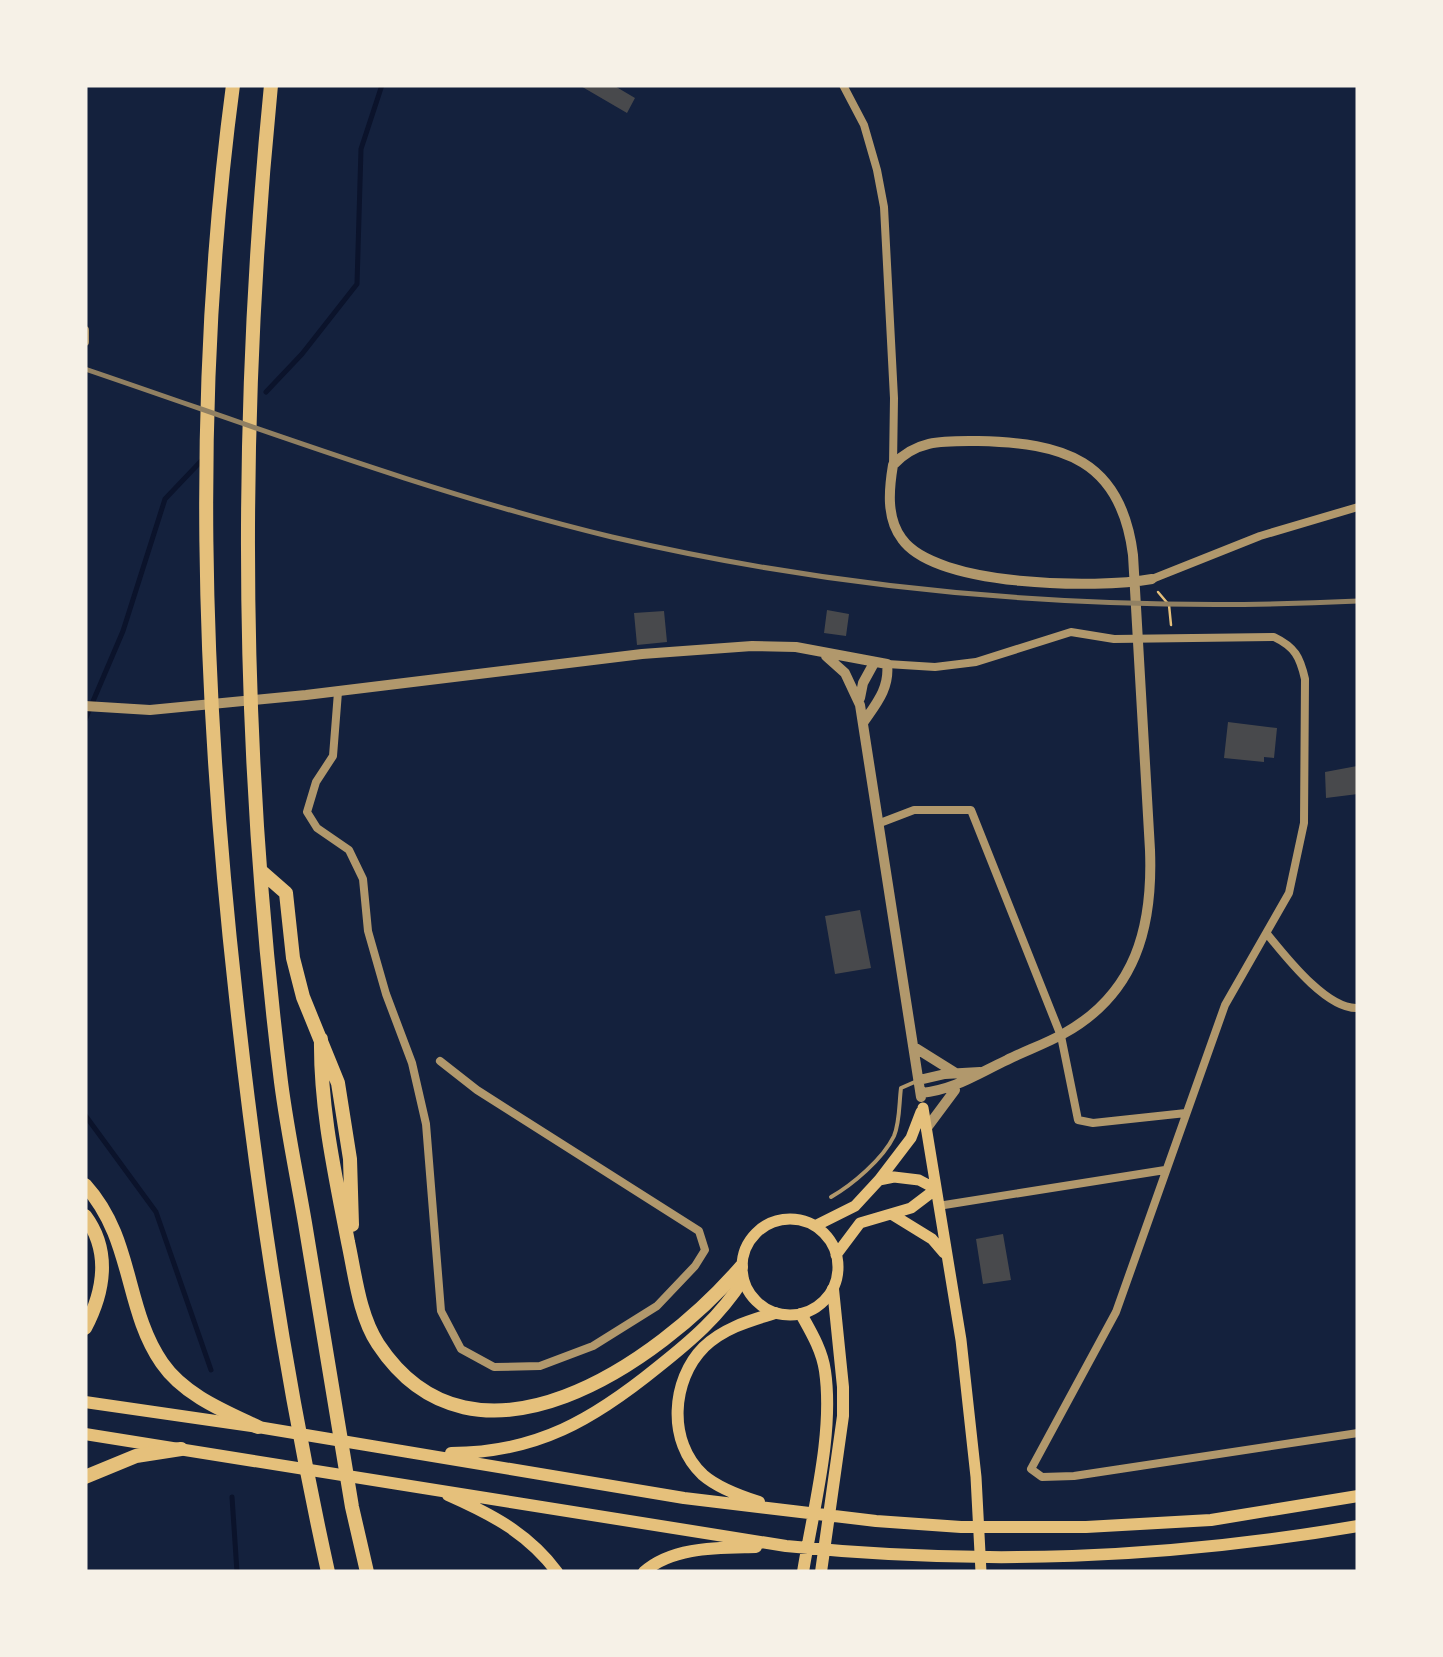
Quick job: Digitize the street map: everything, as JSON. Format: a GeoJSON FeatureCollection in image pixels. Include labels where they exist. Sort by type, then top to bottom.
{"type":"FeatureCollection","features":[{"type":"Feature","properties":{"kind":"highway"},"geometry":{"type":"LineString","coordinates":[[233,85],[218,190],[204,464],[208,674],[224,885],[247,1100],[277,1312],[328,1572]]}},
{"type":"Feature","properties":{"kind":"highway"},"geometry":{"type":"LineString","coordinates":[[271,85],[261,190],[247,462],[249,670],[262,872],[282,1083],[352,1507],[367,1572]]}},
{"type":"Feature","properties":{"kind":"highway"},"geometry":{"type":"LineString","coordinates":[[262,872],[286,893],[293,958],[303,997],[338,1083],[350,1159],[353,1263],[363,1308],[376,1341],[400,1372],[423,1391],[450,1404],[480,1410],[527,1408],[588,1388],[622,1369],[742,1274]]}},
{"type":"Feature","properties":{"kind":"highway"},"geometry":{"type":"LineString","coordinates":[[85,1185],[106,1212],[120,1244],[139,1310],[162,1362],[195,1394],[258,1427]]}},
{"type":"Feature","properties":{"kind":"highway"},"geometry":{"type":"LineString","coordinates":[[85,1216],[101,1250],[104,1281],[85,1328]]}},
{"type":"Feature","properties":{"kind":"highway"},"geometry":{"type":"LineString","coordinates":[[412,1452],[498,1450],[544,1438],[590,1418],[618,1400],[712,1322],[742,1274]]}},
{"type":"Feature","properties":{"kind":"highway"},"geometry":{"type":"LineString","coordinates":[[821,1572],[844,1387],[833,1289]]}},
{"type":"Feature","properties":{"kind":"highway"},"geometry":{"type":"LineString","coordinates":[[774,1313],[724,1332],[704,1347],[682,1384],[677,1408],[680,1435],[701,1473],[744,1497],[790,1512]]}},
{"type":"Feature","properties":{"kind":"highway"},"geometry":{"type":"LineString","coordinates":[[801,1314],[816,1341],[824,1369],[826,1416],[803,1572]]}},
{"type":"Feature","properties":{"kind":"highway"},"geometry":{"type":"LineString","coordinates":[[85,1402],[684,1498],[790,1512],[961,1526],[1086,1527],[1211,1520],[1358,1496]]}},
{"type":"Feature","properties":{"kind":"highway"},"geometry":{"type":"LineString","coordinates":[[85,1434],[786,1546]]}},
{"type":"Feature","properties":{"kind":"highway"},"geometry":{"type":"LineString","coordinates":[[85,1477],[136,1456],[180,1449]]}},
{"type":"Feature","properties":{"kind":"highway"},"geometry":{"type":"LineString","coordinates":[[432,1488],[489,1513],[519,1532],[558,1572]]}},
{"type":"Feature","properties":{"kind":"highway"},"geometry":{"type":"LineString","coordinates":[[644,1572],[676,1555],[709,1548],[786,1546],[966,1558],[1138,1554],[1220,1547],[1358,1526]]}},
{"type":"Feature","properties":{"kind":"main road"},"geometry":{"type":"LineString","coordinates":[[923,1108],[961,1340],[976,1477],[980,1572]]}},
{"type":"Feature","properties":{"kind":"main road"},"geometry":{"type":"LineString","coordinates":[[815,1226],[855,1206],[879,1180],[911,1138],[923,1108]]}},
{"type":"Feature","properties":{"kind":"main road"},"geometry":{"type":"LineString","coordinates":[[879,1180],[920,1180],[936,1189]]}},
{"type":"Feature","properties":{"kind":"main road"},"geometry":{"type":"LineString","coordinates":[[893,1215],[922,1201],[936,1189]]}},
{"type":"Feature","properties":{"kind":"main road"},"geometry":{"type":"LineString","coordinates":[[836,1255],[860,1223],[881,1214],[893,1215],[932,1238],[946,1257]]}},
{"type":"Feature","properties":{"kind":"main road"},"geometry":{"type":"LineString","coordinates":[[787,1219],[815,1226],[832,1244],[836,1255],[838,1267],[833,1289],[825,1300],[801,1314],[774,1313],[760,1306],[742,1274],[750,1240],[760,1230],[787,1219]]}},
{"type":"Feature","properties":{"kind":"street"},"geometry":{"type":"LineString","coordinates":[[843,85],[864,125],[884,207],[894,398],[892,518],[902,539],[917,554],[935,564],[1042,584],[1099,586],[1150,580],[1260,536],[1358,507]]}},
{"type":"Feature","properties":{"kind":"street"},"geometry":{"type":"LineString","coordinates":[[85,330],[85,342]]}},
{"type":"Feature","properties":{"kind":"street"},"geometry":{"type":"LineString","coordinates":[[892,465],[906,450],[944,441],[1046,445],[1071,455],[1109,486],[1131,534],[1150,868],[1149,917],[1122,982],[1074,1028],[960,1085],[944,1100],[926,1129]]}},
{"type":"Feature","properties":{"kind":"street"},"geometry":{"type":"LineString","coordinates":[[85,706],[150,710],[338,692],[642,654],[773,646],[880,664],[934,666],[976,662],[1071,632],[1114,638],[1274,637],[1289,644],[1300,657],[1306,679],[1304,823],[1298,866],[1268,935],[1225,1005],[1116,1312],[1032,1471],[1042,1478],[1074,1476],[1358,1433]]}},
{"type":"Feature","properties":{"kind":"street"},"geometry":{"type":"LineString","coordinates":[[822,652],[846,673],[864,723],[923,1108]]}},
{"type":"Feature","properties":{"kind":"street"},"geometry":{"type":"LineString","coordinates":[[860,705],[863,683],[880,664]]}},
{"type":"Feature","properties":{"kind":"street"},"geometry":{"type":"LineString","coordinates":[[864,723],[888,677],[880,664]]}},
{"type":"Feature","properties":{"kind":"street"},"geometry":{"type":"LineString","coordinates":[[338,692],[333,756],[316,782],[307,812],[318,828],[348,850],[363,879],[368,932],[412,1064],[426,1124],[442,1311],[461,1349],[494,1368],[540,1366],[593,1346],[658,1306],[705,1250],[699,1231],[492,1100],[440,1061]]}},
{"type":"Feature","properties":{"kind":"street"},"geometry":{"type":"LineString","coordinates":[[880,823],[914,810],[972,810],[1061,1036],[1078,1120],[1092,1123],[1186,1113]]}},
{"type":"Feature","properties":{"kind":"street"},"geometry":{"type":"LineString","coordinates":[[1268,935],[1320,990],[1350,1008],[1358,1008]]}},
{"type":"Feature","properties":{"kind":"street"},"geometry":{"type":"LineString","coordinates":[[914,1047],[955,1073]]}},
{"type":"Feature","properties":{"kind":"street"},"geometry":{"type":"LineString","coordinates":[[919,1080],[982,1072]]}},
{"type":"Feature","properties":{"kind":"street"},"geometry":{"type":"LineString","coordinates":[[921,1093],[960,1085]]}},
{"type":"Feature","properties":{"kind":"street"},"geometry":{"type":"LineString","coordinates":[[938,1206],[1165,1170]]}},
{"type":"Feature","properties":{"kind":"lane"},"geometry":{"type":"LineString","coordinates":[[830,1197],[848,1188],[886,1147],[897,1126],[901,1088],[919,1080]]}},
{"type":"Feature","properties":{"kind":"path"},"geometry":{"type":"LineString","coordinates":[[1150,580],[1170,605],[1174,638]]}},
{"type":"Feature","properties":{"kind":"building"},"geometry":{"type":"Polygon","coordinates":[[[579,85],[613,85],[635,98],[627,113],[579,85]]]}},
{"type":"Feature","properties":{"kind":"building"},"geometry":{"type":"Polygon","coordinates":[[[827,610],[849,614],[846,636],[824,633],[827,610]]]}},
{"type":"Feature","properties":{"kind":"building"},"geometry":{"type":"Polygon","coordinates":[[[664,611],[667,642],[637,645],[634,613],[664,611]]]}},
{"type":"Feature","properties":{"kind":"building"},"geometry":{"type":"Polygon","coordinates":[[[1228,722],[1277,728],[1274,758],[1264,757],[1264,762],[1224,758],[1228,722]]]}},
{"type":"Feature","properties":{"kind":"building"},"geometry":{"type":"Polygon","coordinates":[[[1357,766],[1358,794],[1326,798],[1325,772],[1357,766]]]}},
{"type":"Feature","properties":{"kind":"building"},"geometry":{"type":"Polygon","coordinates":[[[860,910],[871,968],[835,974],[825,916],[860,910]]]}},
{"type":"Feature","properties":{"kind":"building"},"geometry":{"type":"Polygon","coordinates":[[[1003,1234],[1011,1280],[983,1284],[976,1239],[1003,1234]]]}},
{"type":"Feature","properties":{"kind":"waterway"},"geometry":{"type":"LineString","coordinates":[[266,392],[302,354],[357,284],[361,149],[382,85]]}},
{"type":"Feature","properties":{"kind":"waterway"},"geometry":{"type":"LineString","coordinates":[[85,720],[123,631],[165,499],[204,458]]}},
{"type":"Feature","properties":{"kind":"waterway"},"geometry":{"type":"LineString","coordinates":[[85,1115],[156,1212],[211,1370]]}},
{"type":"Feature","properties":{"kind":"waterway"},"geometry":{"type":"LineString","coordinates":[[232,1497],[237,1572]]}},
{"type":"Feature","properties":{"kind":"railway"},"geometry":{"type":"LineString","coordinates":[[85,369],[479,501],[704,557],[797,573],[983,595],[1170,604],[1358,601]]}}]}
